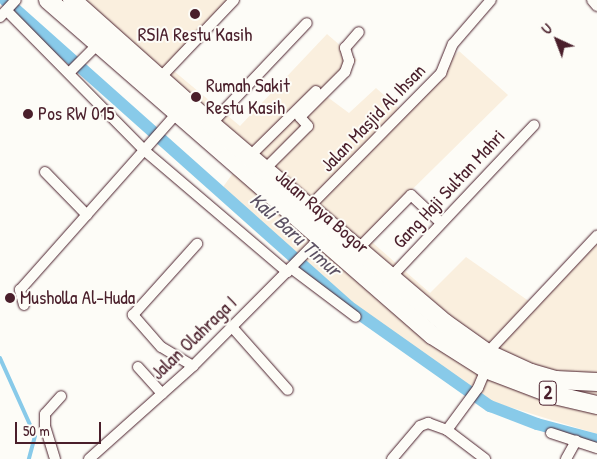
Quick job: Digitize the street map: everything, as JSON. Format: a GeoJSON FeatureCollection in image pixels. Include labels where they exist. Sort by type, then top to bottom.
{"type":"FeatureCollection","features":[{"type":"Feature","properties":{"kind":"highway","name":"Jalan Raya Bogor"},"geometry":{"type":"LineString","coordinates":[[48,0],[178,112],[319,239],[432,335],[554,395],[597,405]]}},
{"type":"Feature","properties":{"kind":"highway","name":"Jalan Raya Bogor"},"geometry":{"type":"LineString","coordinates":[[81,3],[159,79],[487,361],[556,380],[597,382]]}},
{"type":"Feature","properties":{"kind":"street"},"geometry":{"type":"LineString","coordinates":[[16,0],[5,12],[71,71],[145,151],[290,269],[356,317]]}},
{"type":"Feature","properties":{"kind":"street"},"geometry":{"type":"LineString","coordinates":[[159,79],[234,0]]}},
{"type":"Feature","properties":{"kind":"street","name":"Jalan Masjid Al Ihsan"},"geometry":{"type":"LineString","coordinates":[[308,208],[441,73],[453,44],[491,0]]}},
{"type":"Feature","properties":{"kind":"street"},"geometry":{"type":"LineString","coordinates":[[592,0],[597,6]]}},
{"type":"Feature","properties":{"kind":"street"},"geometry":{"type":"LineString","coordinates":[[211,124],[307,23]]}},
{"type":"Feature","properties":{"kind":"street"},"geometry":{"type":"LineString","coordinates":[[264,170],[308,126],[300,117],[345,72],[349,61],[345,48],[359,32]]}},
{"type":"Feature","properties":{"kind":"street"},"geometry":{"type":"LineString","coordinates":[[71,71],[98,43]]}},
{"type":"Feature","properties":{"kind":"street"},"geometry":{"type":"LineString","coordinates":[[249,157],[316,91]]}},
{"type":"Feature","properties":{"kind":"street"},"geometry":{"type":"LineString","coordinates":[[24,305],[20,290],[178,112]]}},
{"type":"Feature","properties":{"kind":"street","name":"Gang Haji Sultan Mahri"},"geometry":{"type":"LineString","coordinates":[[390,278],[534,124]]}},
{"type":"Feature","properties":{"kind":"street"},"geometry":{"type":"LineString","coordinates":[[45,172],[87,215]]}},
{"type":"Feature","properties":{"kind":"street"},"geometry":{"type":"LineString","coordinates":[[356,250],[411,195],[440,224]]}},
{"type":"Feature","properties":{"kind":"street"},"geometry":{"type":"LineString","coordinates":[[447,430],[478,388],[487,361],[597,236]]}},
{"type":"Feature","properties":{"kind":"street","name":"Jalan Olahraga I"},"geometry":{"type":"LineString","coordinates":[[89,459],[193,366],[319,239]]}},
{"type":"Feature","properties":{"kind":"street"},"geometry":{"type":"LineString","coordinates":[[193,366],[165,351],[133,315],[197,244]]}},
{"type":"Feature","properties":{"kind":"street"},"geometry":{"type":"LineString","coordinates":[[232,326],[288,390]]}},
{"type":"Feature","properties":{"kind":"street"},"geometry":{"type":"LineString","coordinates":[[138,367],[162,394]]}},
{"type":"Feature","properties":{"kind":"street"},"geometry":{"type":"LineString","coordinates":[[55,459],[45,426],[45,414],[61,396]]}},
{"type":"Feature","properties":{"kind":"street"},"geometry":{"type":"LineString","coordinates":[[392,459],[423,424],[447,430],[484,459]]}},
{"type":"Feature","properties":{"kind":"street"},"geometry":{"type":"LineString","coordinates":[[551,433],[597,448]]}},
{"type":"Feature","properties":{"kind":"street"},"geometry":{"type":"LineString","coordinates":[[566,459],[576,441]]}},
{"type":"Feature","properties":{"kind":"shaded area"},"geometry":{"type":"Polygon","coordinates":[[[45,0],[237,0],[169,67],[240,126],[327,34],[357,60],[326,96],[349,113],[376,88],[402,111],[459,51],[508,95],[365,236],[430,293],[466,257],[533,304],[597,238],[597,434],[464,393],[218,194],[238,166],[45,0]]]}},
{"type":"Feature","properties":{"kind":"waterway","name":"Kali Baru Timur"},"geometry":{"type":"LineString","coordinates":[[5,0],[348,306],[490,406],[537,424],[597,440]]}},
{"type":"Feature","properties":{"kind":"waterway"},"geometry":{"type":"LineString","coordinates":[[0,358],[35,436],[29,459]]}},
{"type":"Feature","properties":{"kind":"place","name":"RSIA Restu Kasih"},"geometry":{"type":"Point","coordinates":[195,14]}},
{"type":"Feature","properties":{"kind":"place","name":"Rumah Sakit Restu Kasih"},"geometry":{"type":"Point","coordinates":[196,97]}},
{"type":"Feature","properties":{"kind":"place","name":"Pos RW 015"},"geometry":{"type":"Point","coordinates":[28,114]}},
{"type":"Feature","properties":{"kind":"place","name":"Musholla Al-Huda"},"geometry":{"type":"Point","coordinates":[10,298]}}]}
